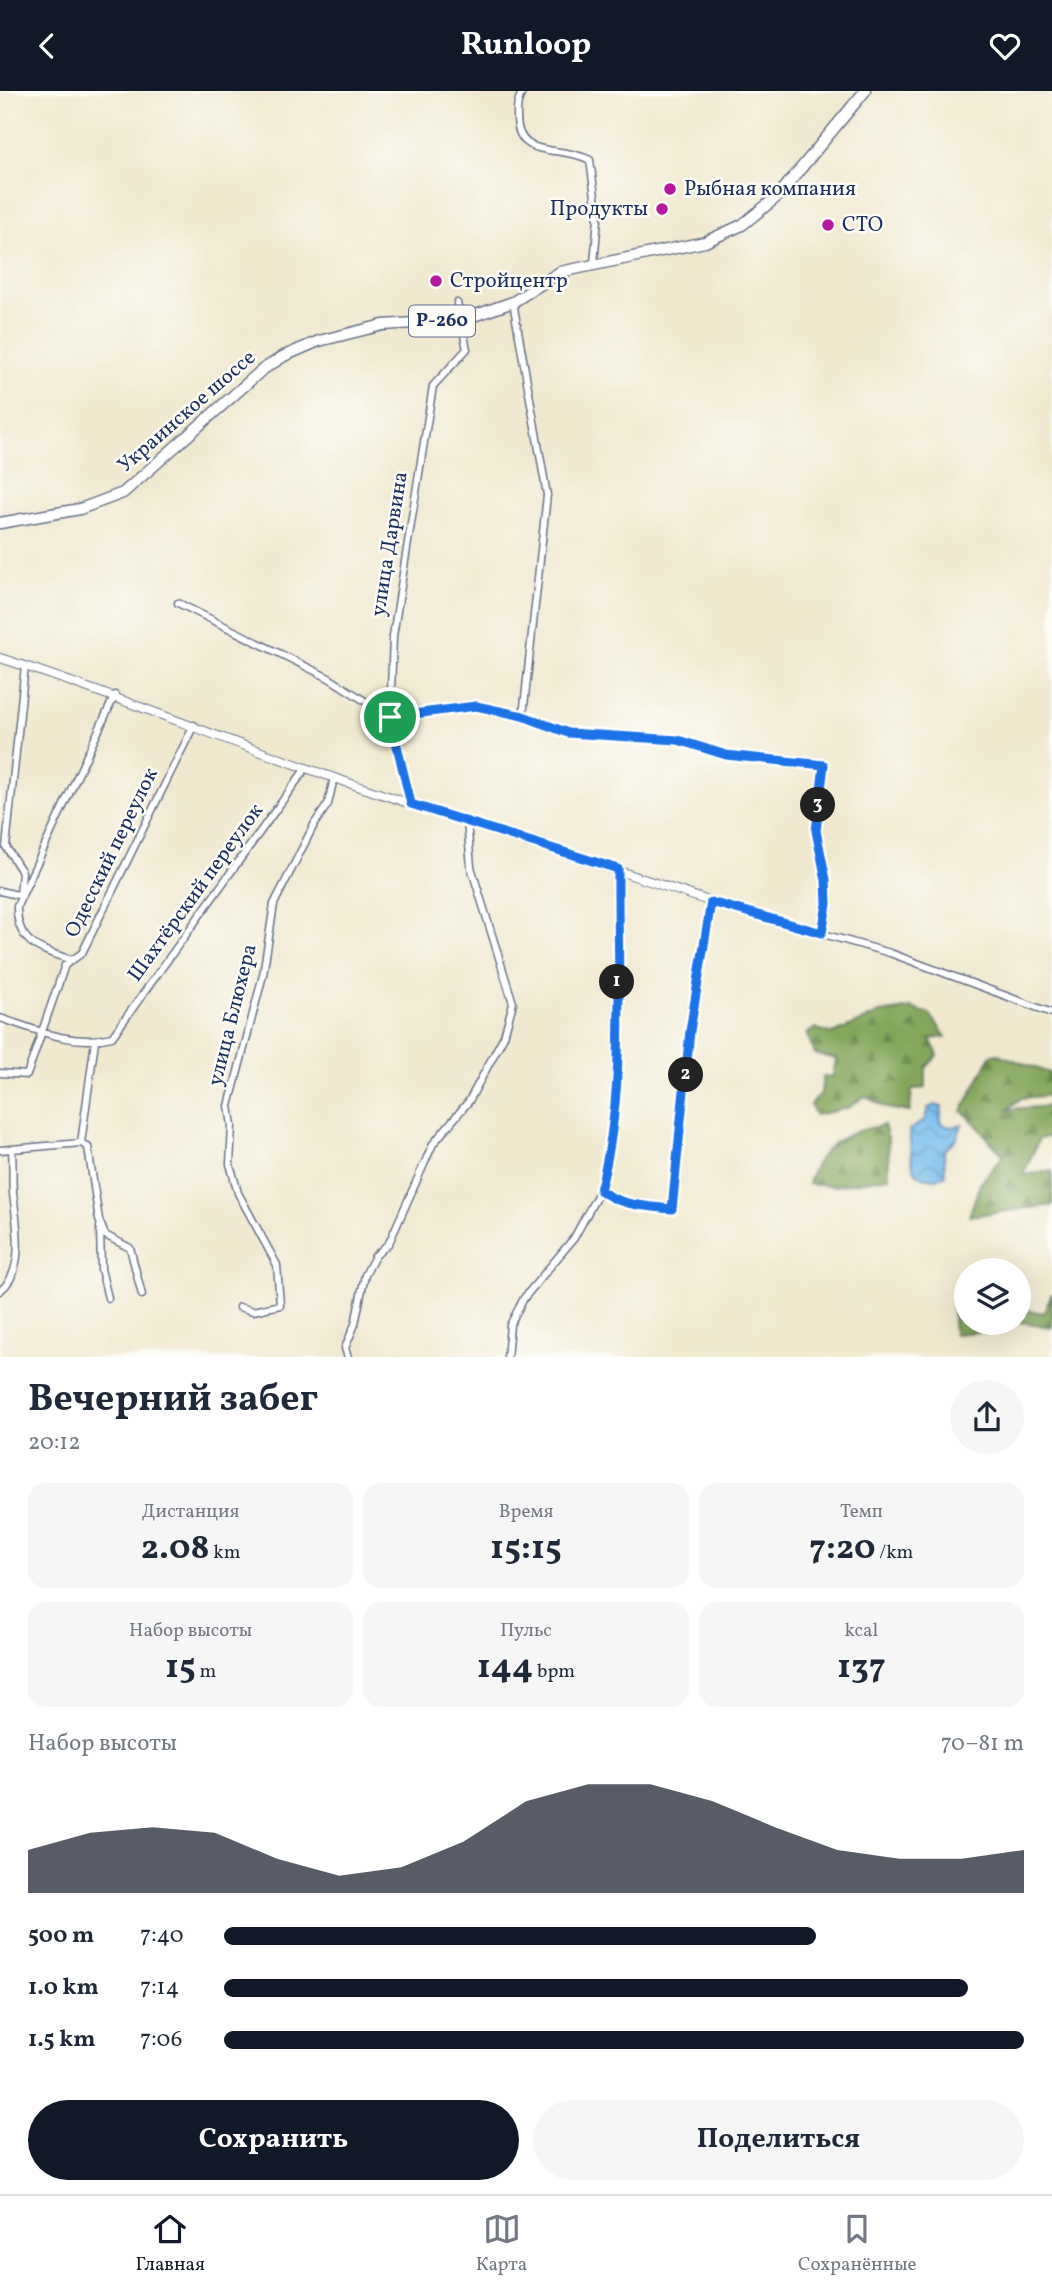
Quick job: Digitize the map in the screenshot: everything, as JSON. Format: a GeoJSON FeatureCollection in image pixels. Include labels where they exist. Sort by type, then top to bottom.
{"type":"FeatureCollection","features":[{"type":"Feature","properties":{"kind":"highway","name":"Украинское шоссе"},"geometry":{"type":"LineString","coordinates":[[0,523],[80,509],[123,493],[262,370],[320,341],[383,325],[462,320],[513,302],[560,272],[705,242],[742,225],[778,196],[865,91]]}},
{"type":"Feature","properties":{"kind":"street"},"geometry":{"type":"LineString","coordinates":[[523,91],[517,100],[518,133],[523,143],[541,149],[574,152],[590,160],[598,219],[594,263]]}},
{"type":"Feature","properties":{"kind":"street"},"geometry":{"type":"LineString","coordinates":[[513,302],[547,495],[523,716]]}},
{"type":"Feature","properties":{"kind":"street","name":"улица Дарвина"},"geometry":{"type":"LineString","coordinates":[[411,804],[390,717],[393,636],[433,386],[467,349],[457,303]]}},
{"type":"Feature","properties":{"kind":"street"},"geometry":{"type":"LineString","coordinates":[[178,603],[329,678],[390,717],[476,706],[523,716],[568,733],[678,740],[726,755],[824,765],[816,831],[826,880],[827,904],[822,933]]}},
{"type":"Feature","properties":{"kind":"street"},"geometry":{"type":"LineString","coordinates":[[0,658],[115,695],[306,768],[411,804],[618,869],[711,902],[890,953],[1052,1013]]}},
{"type":"Feature","properties":{"kind":"street"},"geometry":{"type":"LineString","coordinates":[[21,896],[22,872],[6,847],[25,666]]}},
{"type":"Feature","properties":{"kind":"street"},"geometry":{"type":"LineString","coordinates":[[72,960],[42,950],[26,938],[17,924],[18,907],[115,695]]}},
{"type":"Feature","properties":{"kind":"street","name":"Одесский переулок"},"geometry":{"type":"LineString","coordinates":[[0,1073],[27,1075],[65,965],[82,953],[194,725]]}},
{"type":"Feature","properties":{"kind":"street","name":"Шахтёрский переулок"},"geometry":{"type":"LineString","coordinates":[[95,1041],[113,1037],[306,768]]}},
{"type":"Feature","properties":{"kind":"street","name":"улица Блюхера"},"geometry":{"type":"LineString","coordinates":[[239,1307],[253,1311],[280,1305],[277,1265],[238,1193],[230,1164],[232,1126],[229,1106],[263,975],[274,904],[315,823],[328,804],[334,778]]}},
{"type":"Feature","properties":{"kind":"street"},"geometry":{"type":"LineString","coordinates":[[348,1357],[345,1348],[355,1324],[365,1275],[375,1256],[389,1243],[433,1144],[469,1101],[504,1036],[513,1003],[471,867],[467,821]]}},
{"type":"Feature","properties":{"kind":"street"},"geometry":{"type":"LineString","coordinates":[[507,1357],[510,1325],[524,1298],[574,1238],[600,1190],[612,1139],[617,1046],[618,869]]}},
{"type":"Feature","properties":{"kind":"street"},"geometry":{"type":"LineString","coordinates":[[0,891],[21,896]]}},
{"type":"Feature","properties":{"kind":"street"},"geometry":{"type":"LineString","coordinates":[[600,1190],[610,1198],[672,1209],[690,1031],[711,902]]}},
{"type":"Feature","properties":{"kind":"street"},"geometry":{"type":"LineString","coordinates":[[0,1018],[74,1041],[95,1041],[81,1143]]}},
{"type":"Feature","properties":{"kind":"street"},"geometry":{"type":"LineString","coordinates":[[0,1150],[81,1143],[88,1147],[100,1221],[101,1269],[108,1298]]}},
{"type":"Feature","properties":{"kind":"street"},"geometry":{"type":"LineString","coordinates":[[0,1291],[10,1279],[19,1229],[13,1194],[12,1149]]}},
{"type":"Feature","properties":{"kind":"street"},"geometry":{"type":"LineString","coordinates":[[100,1221],[105,1235],[130,1248],[142,1295]]}},
{"type":"Feature","properties":{"kind":"green space"},"geometry":{"type":"Polygon","coordinates":[[[911,1008],[930,1014],[946,1037],[930,1039],[938,1055],[926,1068],[926,1088],[912,1089],[910,1112],[887,1108],[865,1096],[848,1108],[815,1115],[811,1105],[821,1093],[823,1077],[833,1076],[836,1059],[815,1054],[807,1034],[815,1028],[833,1034],[880,1013],[911,1008]]]}},
{"type":"Feature","properties":{"kind":"green space"},"geometry":{"type":"Polygon","coordinates":[[[998,1054],[1052,1074],[1052,1095],[1022,1098],[1007,1109],[1052,1106],[1052,1136],[1039,1139],[1023,1175],[1052,1171],[1052,1205],[969,1216],[980,1184],[1004,1155],[962,1111],[991,1055],[998,1054]]]}},
{"type":"Feature","properties":{"kind":"green space"},"geometry":{"type":"Polygon","coordinates":[[[884,1125],[888,1139],[889,1177],[835,1186],[808,1184],[819,1159],[836,1142],[857,1132],[884,1125]]]}},
{"type":"Feature","properties":{"kind":"green space"},"geometry":{"type":"Polygon","coordinates":[[[1052,1293],[1052,1327],[1031,1324],[1031,1311],[1044,1313],[1052,1293]]]}},
{"type":"Feature","properties":{"kind":"water"},"geometry":{"type":"Polygon","coordinates":[[[935,1105],[942,1107],[940,1123],[949,1127],[962,1125],[957,1138],[944,1151],[945,1176],[932,1178],[923,1177],[913,1167],[909,1130],[924,1121],[928,1108],[935,1105]]]}},
{"type":"Feature","properties":{"kind":"place","name":"Рыбная компания"},"geometry":{"type":"Point","coordinates":[670,189]}},
{"type":"Feature","properties":{"kind":"place","name":"Продукты"},"geometry":{"type":"Point","coordinates":[662,209]}},
{"type":"Feature","properties":{"kind":"place","name":"СТО"},"geometry":{"type":"Point","coordinates":[828,225]}},
{"type":"Feature","properties":{"kind":"place","name":"Стройцентр"},"geometry":{"type":"Point","coordinates":[436,281]}},
{"type":"Feature","properties":{"kind":"route"},"geometry":{"type":"LineString","coordinates":[[476,706],[523,716],[568,733],[678,740],[726,755],[824,765],[818,795],[816,831],[826,880],[827,904],[822,933],[711,902],[690,1031],[672,1209],[610,1198],[600,1190],[612,1139],[617,1046],[618,869],[411,804],[390,717],[476,706]]}}]}
